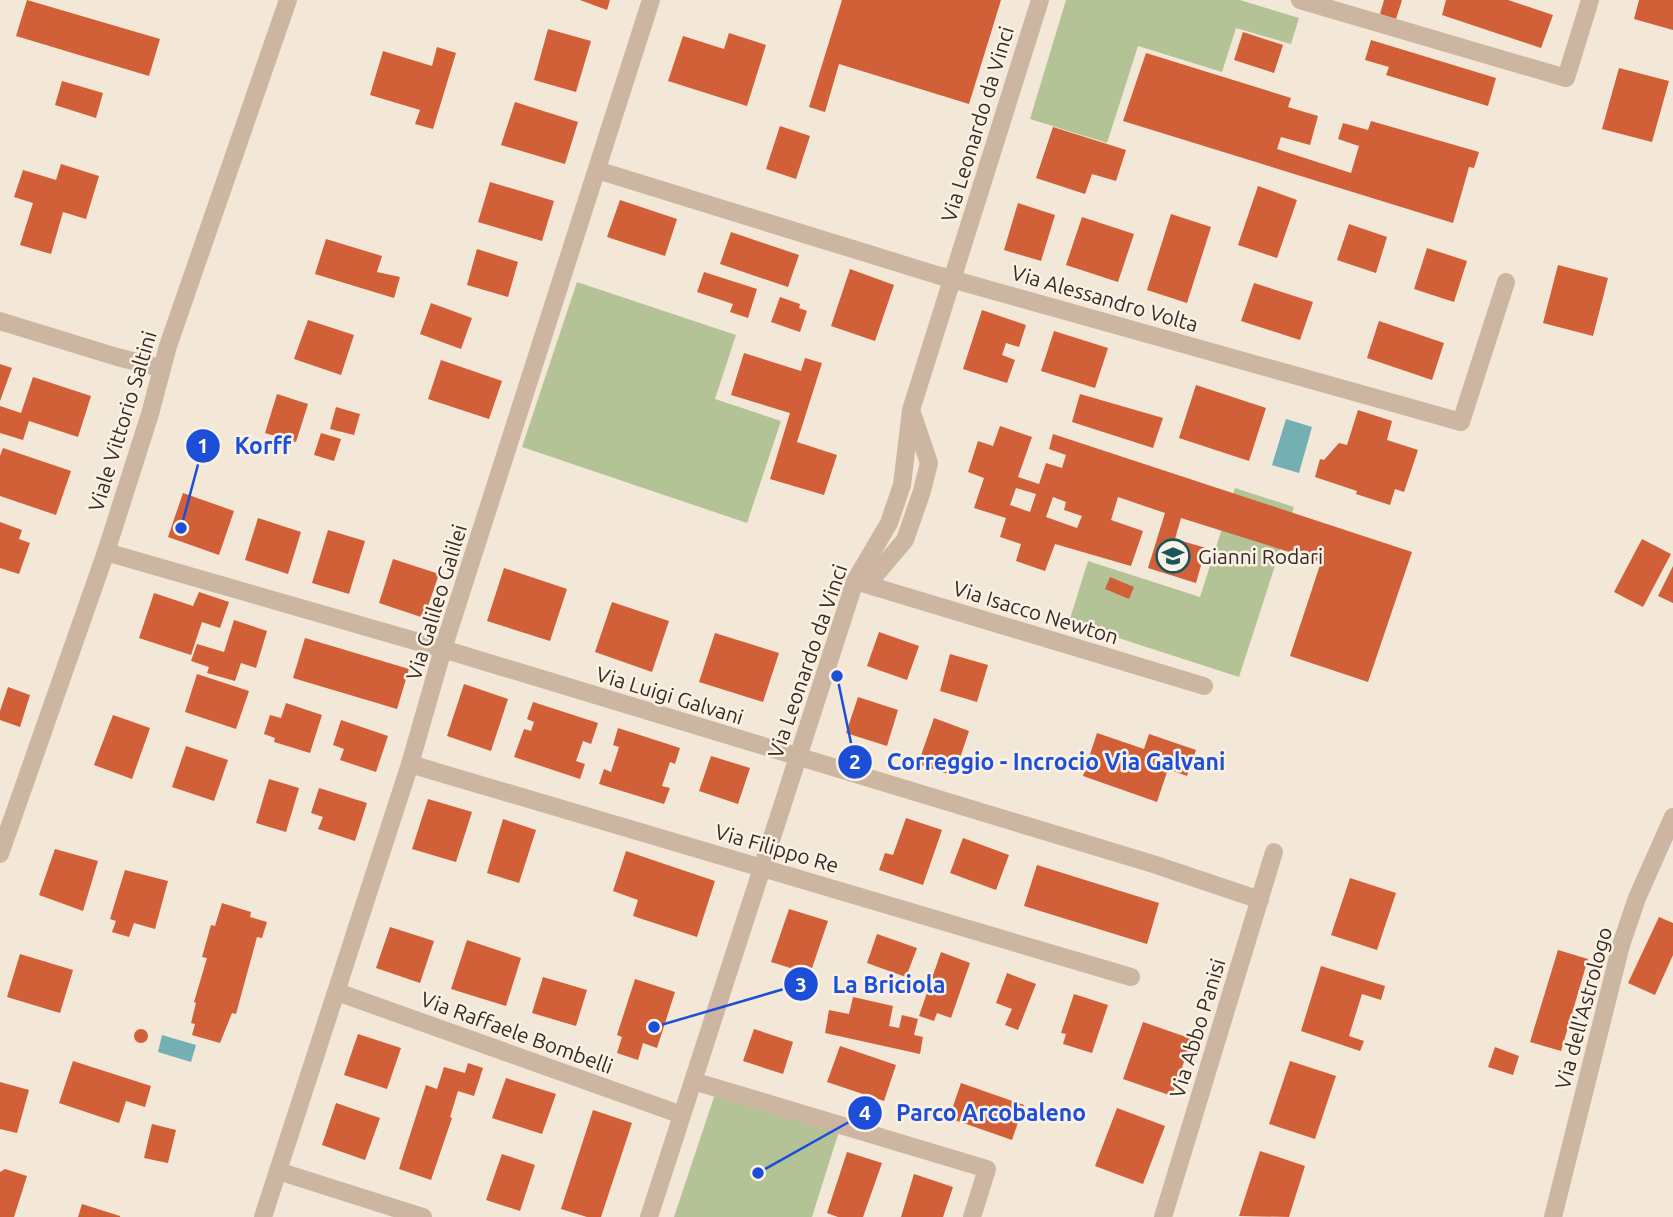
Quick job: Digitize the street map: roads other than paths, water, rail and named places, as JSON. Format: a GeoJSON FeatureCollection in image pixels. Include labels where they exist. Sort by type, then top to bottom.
{"type":"FeatureCollection","features":[{"type":"Feature","properties":{"kind":"street","name":"Viale Vittorio Saltini"},"geometry":{"type":"LineString","coordinates":[[0,854],[106,552],[150,414],[161,368],[288,0]]}},
{"type":"Feature","properties":{"kind":"street","name":"Via Galileo Galilei"},"geometry":{"type":"LineString","coordinates":[[263,1217],[410,764],[443,649],[651,0]]}},
{"type":"Feature","properties":{"kind":"street","name":"Via Leonardo da Vinci"},"geometry":{"type":"LineString","coordinates":[[649,1217],[855,581],[877,573],[905,540],[922,491],[929,463],[911,410],[1040,0]]}},
{"type":"Feature","properties":{"kind":"street"},"geometry":{"type":"LineString","coordinates":[[1300,0],[1566,78],[1590,0]]}},
{"type":"Feature","properties":{"kind":"street","name":"Via Alessandro Volta"},"geometry":{"type":"LineString","coordinates":[[597,170],[953,279],[1461,422],[1506,282]]}},
{"type":"Feature","properties":{"kind":"street"},"geometry":{"type":"LineString","coordinates":[[0,321],[117,358],[161,368]]}},
{"type":"Feature","properties":{"kind":"street","name":"Via Luigi Galvani"},"geometry":{"type":"LineString","coordinates":[[106,552],[443,649],[1153,864],[1260,900]]}},
{"type":"Feature","properties":{"kind":"street","name":"Via Isacco Newton"},"geometry":{"type":"LineString","coordinates":[[855,581],[1204,686]]}},
{"type":"Feature","properties":{"kind":"street","name":"Via Filippo Re"},"geometry":{"type":"LineString","coordinates":[[410,764],[1131,977]]}},
{"type":"Feature","properties":{"kind":"street","name":"Via dell'Astrologo"},"geometry":{"type":"LineString","coordinates":[[1553,1217],[1621,945],[1637,898],[1673,817]]}},
{"type":"Feature","properties":{"kind":"street","name":"Via Abbo Panisi"},"geometry":{"type":"LineString","coordinates":[[1163,1217],[1274,852]]}},
{"type":"Feature","properties":{"kind":"street","name":"Via Raffaele Bombelli"},"geometry":{"type":"LineString","coordinates":[[337,992],[682,1115]]}},
{"type":"Feature","properties":{"kind":"street"},"geometry":{"type":"LineString","coordinates":[[694,1081],[987,1169],[972,1217]]}},
{"type":"Feature","properties":{"kind":"street"},"geometry":{"type":"LineString","coordinates":[[278,1171],[423,1217]]}},
{"type":"Feature","properties":{"kind":"water"},"geometry":{"type":"Polygon","coordinates":[[[1286,419],[1312,427],[1299,473],[1272,465],[1286,419]]]}},
{"type":"Feature","properties":{"kind":"water"},"geometry":{"type":"Polygon","coordinates":[[[162,1035],[196,1045],[191,1062],[158,1052],[162,1035]]]}},
{"type":"Feature","properties":{"kind":"place","name":"Korff"},"geometry":{"type":"Point","coordinates":[181,528]}},
{"type":"Feature","properties":{"kind":"place","name":"Gianni Rodari"},"geometry":{"type":"Point","coordinates":[1173,556]}},
{"type":"Feature","properties":{"kind":"place","name":"Correggio - Incrocio Via Galvani"},"geometry":{"type":"Point","coordinates":[837,676]}},
{"type":"Feature","properties":{"kind":"place","name":"La Briciola"},"geometry":{"type":"Point","coordinates":[654,1027]}},
{"type":"Feature","properties":{"kind":"place","name":"Parco Arcobaleno"},"geometry":{"type":"Point","coordinates":[758,1173]}}]}
